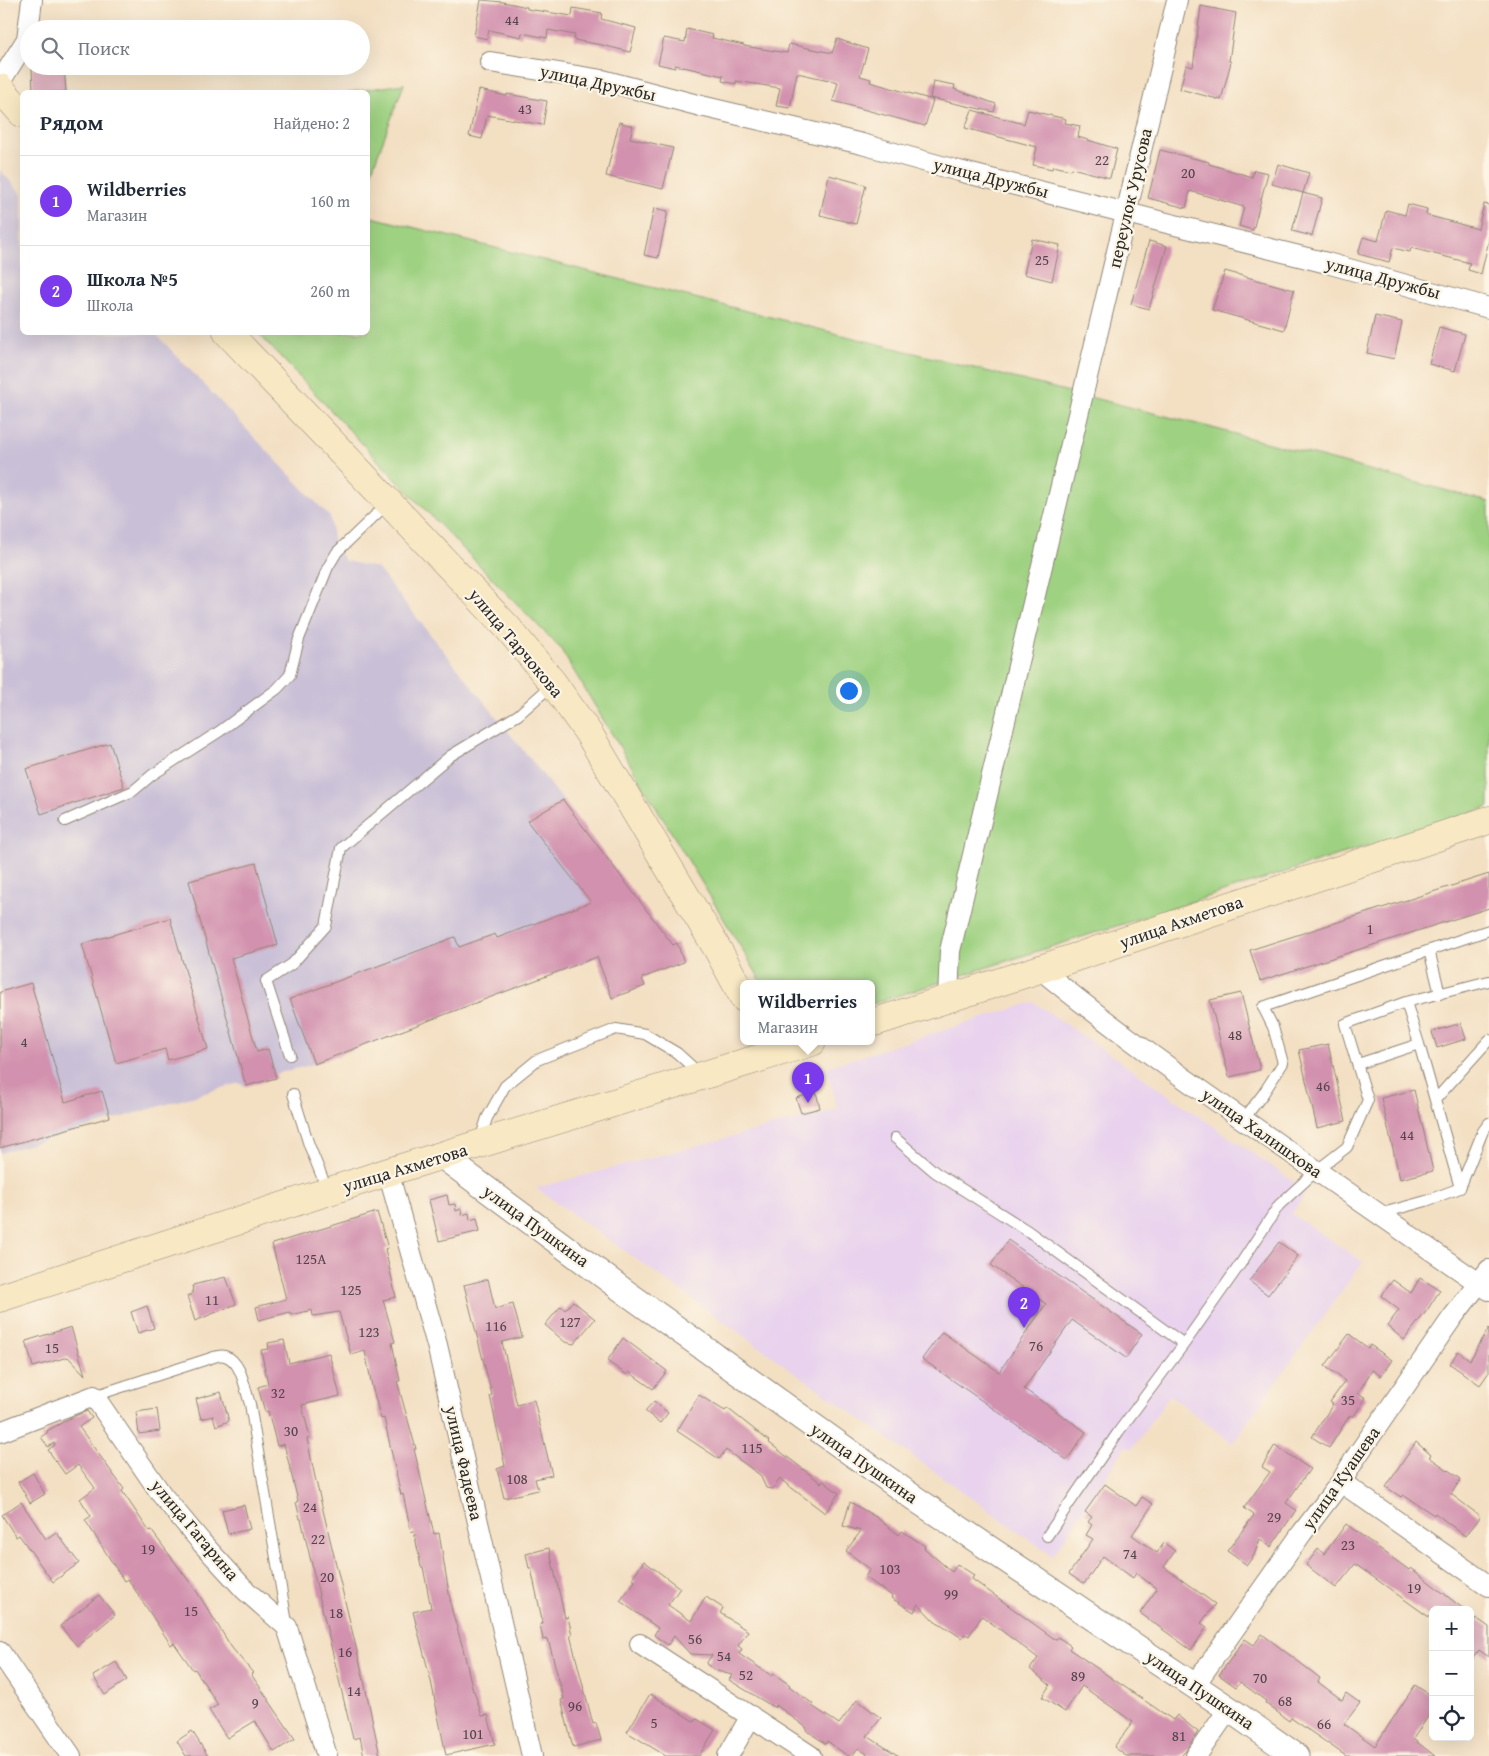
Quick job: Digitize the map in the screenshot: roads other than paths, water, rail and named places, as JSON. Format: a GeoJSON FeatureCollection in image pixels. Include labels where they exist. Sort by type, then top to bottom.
{"type":"FeatureCollection","features":[{"type":"Feature","properties":{"kind":"main road","name":"улица Тарчокова"},"geometry":{"type":"LineString","coordinates":[[230,335],[507,627],[553,683],[589,734],[713,941],[740,991]]}},
{"type":"Feature","properties":{"kind":"main road","name":"улица Ахметова"},"geometry":{"type":"LineString","coordinates":[[875,1022],[948,1000],[1489,820]]}},
{"type":"Feature","properties":{"kind":"main road","name":"улица Ахметова"},"geometry":{"type":"LineString","coordinates":[[0,1298],[388,1172],[703,1076],[766,1049],[792,1045]]}},
{"type":"Feature","properties":{"kind":"street"},"geometry":{"type":"LineString","coordinates":[[29,20],[32,0]]}},
{"type":"Feature","properties":{"kind":"street","name":"переулок Урусова"},"geometry":{"type":"LineString","coordinates":[[948,1000],[950,951],[1177,0]]}},
{"type":"Feature","properties":{"kind":"street"},"geometry":{"type":"LineString","coordinates":[[0,82],[20,49]]}},
{"type":"Feature","properties":{"kind":"street","name":"улица Дружбы"},"geometry":{"type":"LineString","coordinates":[[490,62],[602,80],[700,106],[862,144],[959,171],[1327,263],[1489,308]]}},
{"type":"Feature","properties":{"kind":"street","name":"улица Халишхова"},"geometry":{"type":"LineString","coordinates":[[1040,969],[1089,1009],[1243,1120],[1378,1214],[1486,1281]]}},
{"type":"Feature","properties":{"kind":"street","name":"улица Пушкина"},"geometry":{"type":"LineString","coordinates":[[442,1156],[624,1291],[909,1495],[1296,1756]]}},
{"type":"Feature","properties":{"kind":"street","name":"улица Фадеева"},"geometry":{"type":"LineString","coordinates":[[388,1172],[437,1344],[532,1756]]}},
{"type":"Feature","properties":{"kind":"street","name":"улица Куашева"},"geometry":{"type":"LineString","coordinates":[[1194,1686],[1302,1533],[1342,1482],[1356,1457],[1452,1318],[1486,1281]]}},
{"type":"Feature","properties":{"kind":"street"},"geometry":{"type":"LineString","coordinates":[[0,1432],[94,1396]]}},
{"type":"Feature","properties":{"kind":"street","name":"улица Гагарина"},"geometry":{"type":"LineString","coordinates":[[94,1396],[162,1496],[245,1590],[287,1627]]}},
{"type":"Feature","properties":{"kind":"street"},"geometry":{"type":"LineString","coordinates":[[1342,1482],[1489,1586]]}},
{"type":"Feature","properties":{"kind":"street"},"geometry":{"type":"LineString","coordinates":[[287,1627],[327,1756]]}},
{"type":"Feature","properties":{"kind":"street"},"geometry":{"type":"LineString","coordinates":[[640,1644],[811,1756]]}},
{"type":"Feature","properties":{"kind":"street"},"geometry":{"type":"LineString","coordinates":[[0,1652],[71,1756]]}},
{"type":"Feature","properties":{"kind":"street"},"geometry":{"type":"LineString","coordinates":[[1196,1756],[1228,1709]]}},
{"type":"Feature","properties":{"kind":"street"},"geometry":{"type":"LineString","coordinates":[[728,1756],[751,1716]]}},
{"type":"Feature","properties":{"kind":"lane"},"geometry":{"type":"LineString","coordinates":[[65,821],[133,791],[152,775],[220,731],[277,689],[290,675],[299,639],[336,552],[389,502]]}},
{"type":"Feature","properties":{"kind":"lane"},"geometry":{"type":"LineString","coordinates":[[290,1055],[266,981],[292,964],[326,926],[341,848],[450,756],[518,715],[553,683]]}},
{"type":"Feature","properties":{"kind":"lane"},"geometry":{"type":"LineString","coordinates":[[1243,1120],[1263,1094],[1282,1063],[1273,1027],[1263,1007],[1489,930]]}},
{"type":"Feature","properties":{"kind":"lane"},"geometry":{"type":"LineString","coordinates":[[1429,950],[1440,994]]}},
{"type":"Feature","properties":{"kind":"lane"},"geometry":{"type":"LineString","coordinates":[[1047,1536],[1119,1431],[1241,1263],[1279,1205],[1316,1170],[1347,1147],[1368,1100],[1346,1024],[1406,1002],[1489,981]]}},
{"type":"Feature","properties":{"kind":"lane"},"geometry":{"type":"LineString","coordinates":[[1406,1002],[1460,1188]]}},
{"type":"Feature","properties":{"kind":"lane"},"geometry":{"type":"LineString","coordinates":[[478,1146],[487,1118],[505,1086],[537,1060],[616,1030],[645,1034],[677,1053],[703,1076]]}},
{"type":"Feature","properties":{"kind":"lane"},"geometry":{"type":"LineString","coordinates":[[1435,1100],[1489,1040]]}},
{"type":"Feature","properties":{"kind":"lane"},"geometry":{"type":"LineString","coordinates":[[1358,1064],[1419,1044]]}},
{"type":"Feature","properties":{"kind":"lane"},"geometry":{"type":"LineString","coordinates":[[293,1094],[328,1192]]}},
{"type":"Feature","properties":{"kind":"lane"},"geometry":{"type":"LineString","coordinates":[[1378,1214],[1426,1201],[1460,1188],[1483,1131],[1489,1123]]}},
{"type":"Feature","properties":{"kind":"lane"},"geometry":{"type":"LineString","coordinates":[[895,1138],[935,1172],[1028,1231],[1184,1344]]}},
{"type":"Feature","properties":{"kind":"lane"},"geometry":{"type":"LineString","coordinates":[[94,1396],[214,1357],[224,1356],[234,1361],[239,1370],[250,1404],[287,1627]]}},
{"type":"Feature","properties":{"kind":"place","name":"Wildberries"},"geometry":{"type":"Point","coordinates":[808,1103]}},
{"type":"Feature","properties":{"kind":"place","name":"Школа №5"},"geometry":{"type":"Point","coordinates":[1024,1328]}}]}
